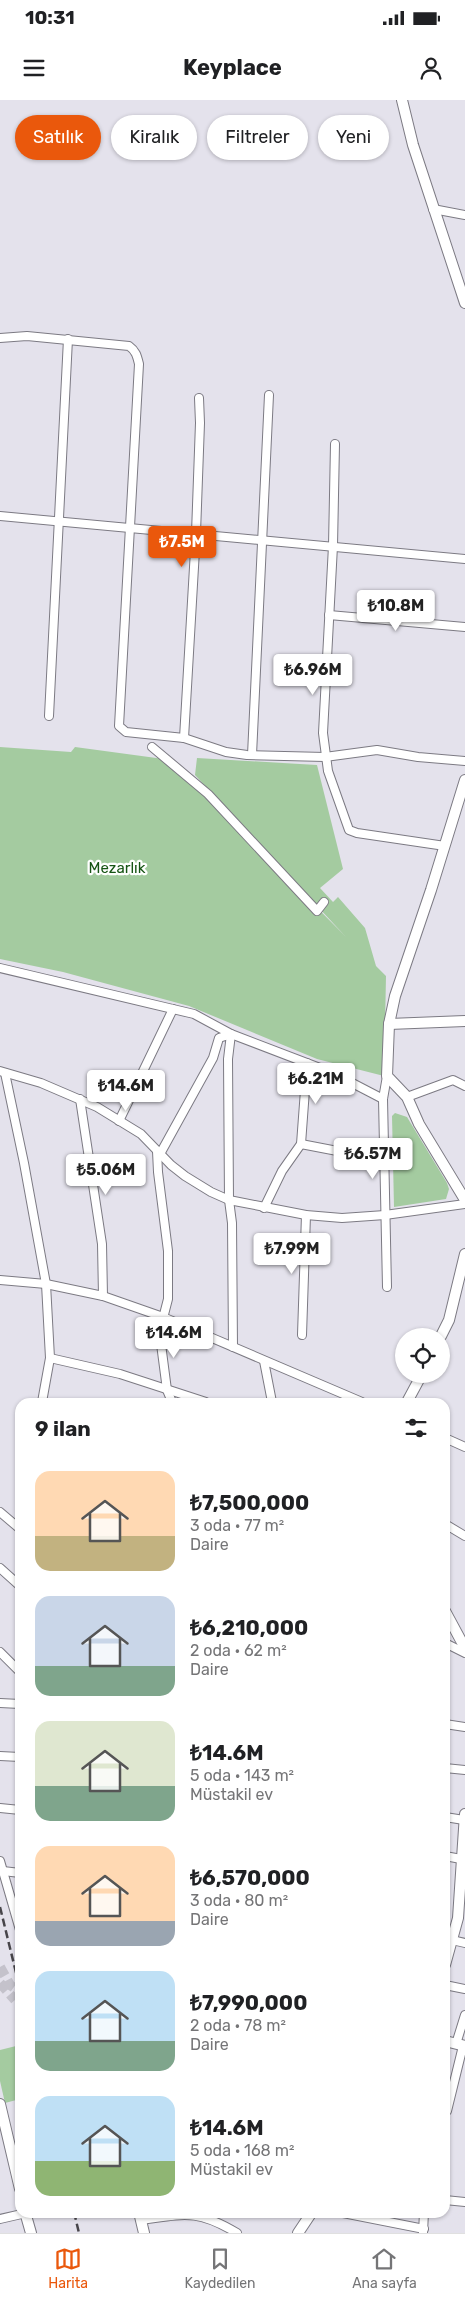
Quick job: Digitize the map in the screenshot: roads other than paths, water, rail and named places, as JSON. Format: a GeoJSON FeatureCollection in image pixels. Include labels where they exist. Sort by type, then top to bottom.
{"type":"FeatureCollection","features":[{"type":"Feature","properties":{"kind":"street"},"geometry":{"type":"LineString","coordinates":[[402,100],[413,145],[465,303]]}},
{"type":"Feature","properties":{"kind":"street"},"geometry":{"type":"LineString","coordinates":[[433,209],[465,215]]}},
{"type":"Feature","properties":{"kind":"street"},"geometry":{"type":"LineString","coordinates":[[0,338],[26,336],[129,346],[135,350],[137,356],[139,364],[119,726],[126,732],[184,738],[226,752],[252,755],[325,757],[377,750],[418,757],[465,761]]}},
{"type":"Feature","properties":{"kind":"street"},"geometry":{"type":"LineString","coordinates":[[49,716],[68,339]]}},
{"type":"Feature","properties":{"kind":"street"},"geometry":{"type":"LineString","coordinates":[[252,755],[264,540],[269,395]]}},
{"type":"Feature","properties":{"kind":"street"},"geometry":{"type":"LineString","coordinates":[[184,738],[196,533],[200,423],[199,398]]}},
{"type":"Feature","properties":{"kind":"street"},"geometry":{"type":"LineString","coordinates":[[335,444],[333,546],[323,715],[325,757],[349,830],[357,833],[445,846]]}},
{"type":"Feature","properties":{"kind":"street"},"geometry":{"type":"LineString","coordinates":[[0,516],[465,559]]}},
{"type":"Feature","properties":{"kind":"street"},"geometry":{"type":"LineString","coordinates":[[329,615],[465,627]]}},
{"type":"Feature","properties":{"kind":"street"},"geometry":{"type":"LineString","coordinates":[[152,747],[208,794],[317,911],[324,902]]}},
{"type":"Feature","properties":{"kind":"street"},"geometry":{"type":"LineString","coordinates":[[387,1287],[384,1099],[389,1024],[395,996],[465,780]]}},
{"type":"Feature","properties":{"kind":"street"},"geometry":{"type":"LineString","coordinates":[[0,968],[143,1000],[194,1014],[231,1034],[333,1073],[384,1099]]}},
{"type":"Feature","properties":{"kind":"street"},"geometry":{"type":"LineString","coordinates":[[119,1121],[173,1009]]}},
{"type":"Feature","properties":{"kind":"street"},"geometry":{"type":"LineString","coordinates":[[389,1024],[465,1021]]}},
{"type":"Feature","properties":{"kind":"street"},"geometry":{"type":"LineString","coordinates":[[170,1398],[167,1390],[161,1344],[163,1317],[168,1299],[168,1251],[158,1172],[159,1151],[213,1058],[218,1038],[231,1034]]}},
{"type":"Feature","properties":{"kind":"street"},"geometry":{"type":"LineString","coordinates":[[231,1034],[228,1059],[233,1347]]}},
{"type":"Feature","properties":{"kind":"street"},"geometry":{"type":"LineString","coordinates":[[264,1208],[282,1171],[301,1144],[307,1063]]}},
{"type":"Feature","properties":{"kind":"street"},"geometry":{"type":"LineString","coordinates":[[43,1398],[50,1358],[46,1284],[24,1163],[3,1072],[41,1083],[80,1099],[119,1121],[141,1134],[185,1176],[211,1192],[229,1200],[306,1215],[342,1218],[385,1216],[465,1204]]}},
{"type":"Feature","properties":{"kind":"street"},"geometry":{"type":"LineString","coordinates":[[387,1076],[407,1096],[419,1124],[465,1200]]}},
{"type":"Feature","properties":{"kind":"street"},"geometry":{"type":"LineString","coordinates":[[407,1096],[453,1080],[465,1086]]}},
{"type":"Feature","properties":{"kind":"street"},"geometry":{"type":"LineString","coordinates":[[80,1099],[102,1244],[103,1296]]}},
{"type":"Feature","properties":{"kind":"street"},"geometry":{"type":"LineString","coordinates":[[301,1144],[384,1160]]}},
{"type":"Feature","properties":{"kind":"street"},"geometry":{"type":"LineString","coordinates":[[302,1335],[306,1215]]}},
{"type":"Feature","properties":{"kind":"street"},"geometry":{"type":"LineString","coordinates":[[445,1328],[456,1297],[465,1254]]}},
{"type":"Feature","properties":{"kind":"street"},"geometry":{"type":"LineString","coordinates":[[0,1280],[46,1284],[103,1296],[163,1317],[345,1398]]}},
{"type":"Feature","properties":{"kind":"street"},"geometry":{"type":"LineString","coordinates":[[50,1358],[120,1374],[193,1398]]}},
{"type":"Feature","properties":{"kind":"street"},"geometry":{"type":"LineString","coordinates":[[264,1361],[271,1398]]}},
{"type":"Feature","properties":{"kind":"street"},"geometry":{"type":"LineString","coordinates":[[409,1398],[417,1383]]}},
{"type":"Feature","properties":{"kind":"street"},"geometry":{"type":"LineString","coordinates":[[450,1440],[465,1447]]}},
{"type":"Feature","properties":{"kind":"street"},"geometry":{"type":"LineString","coordinates":[[0,1512],[15,1525]]}},
{"type":"Feature","properties":{"kind":"street"},"geometry":{"type":"LineString","coordinates":[[450,1527],[465,1536]]}},
{"type":"Feature","properties":{"kind":"street"},"geometry":{"type":"LineString","coordinates":[[0,1568],[15,1582]]}},
{"type":"Feature","properties":{"kind":"street"},"geometry":{"type":"LineString","coordinates":[[450,1620],[465,1648]]}},
{"type":"Feature","properties":{"kind":"street"},"geometry":{"type":"LineString","coordinates":[[450,1646],[465,1653]]}},
{"type":"Feature","properties":{"kind":"street"},"geometry":{"type":"LineString","coordinates":[[0,1652],[15,1667]]}},
{"type":"Feature","properties":{"kind":"street"},"geometry":{"type":"LineString","coordinates":[[0,1703],[15,1704]]}},
{"type":"Feature","properties":{"kind":"street"},"geometry":{"type":"LineString","coordinates":[[450,1725],[465,1727]]}},
{"type":"Feature","properties":{"kind":"street"},"geometry":{"type":"LineString","coordinates":[[0,1756],[15,1757]]}},
{"type":"Feature","properties":{"kind":"street"},"geometry":{"type":"LineString","coordinates":[[450,1768],[465,1770]]}},
{"type":"Feature","properties":{"kind":"street"},"geometry":{"type":"LineString","coordinates":[[0,1808],[15,1810]]}},
{"type":"Feature","properties":{"kind":"street"},"geometry":{"type":"LineString","coordinates":[[450,1817],[464,1817],[458,1918],[450,1947]]}},
{"type":"Feature","properties":{"kind":"street"},"geometry":{"type":"LineString","coordinates":[[450,1855],[463,1854]]}},
{"type":"Feature","properties":{"kind":"street"},"geometry":{"type":"LineString","coordinates":[[0,1860],[15,1913]]}},
{"type":"Feature","properties":{"kind":"street"},"geometry":{"type":"LineString","coordinates":[[3,1871],[15,1872]]}},
{"type":"Feature","properties":{"kind":"street"},"geometry":{"type":"LineString","coordinates":[[452,1940],[465,1943]]}},
{"type":"Feature","properties":{"kind":"street"},"geometry":{"type":"LineString","coordinates":[[450,1986],[465,1989]]}},
{"type":"Feature","properties":{"kind":"street"},"geometry":{"type":"LineString","coordinates":[[450,2095],[462,2045],[465,2015]]}},
{"type":"Feature","properties":{"kind":"street"},"geometry":{"type":"LineString","coordinates":[[0,2104],[15,2170]]}},
{"type":"Feature","properties":{"kind":"street"},"geometry":{"type":"LineString","coordinates":[[450,2200],[465,2202]]}},
{"type":"Feature","properties":{"kind":"street"},"geometry":{"type":"LineString","coordinates":[[0,2219],[15,2216]]}},
{"type":"Feature","properties":{"kind":"street"},"geometry":{"type":"LineString","coordinates":[[27,2218],[31,2233]]}},
{"type":"Feature","properties":{"kind":"street"},"geometry":{"type":"LineString","coordinates":[[140,2218],[144,2233]]}},
{"type":"Feature","properties":{"kind":"street"},"geometry":{"type":"LineString","coordinates":[[214,2218],[236,2233]]}},
{"type":"Feature","properties":{"kind":"street"},"geometry":{"type":"LineString","coordinates":[[298,2233],[308,2218]]}},
{"type":"Feature","properties":{"kind":"street"},"geometry":{"type":"LineString","coordinates":[[365,2218],[424,2231],[424,2218]]}},
{"type":"Feature","properties":{"kind":"tunnel"},"geometry":{"type":"LineString","coordinates":[[0,1967],[10,1985],[15,1988]]}},
{"type":"Feature","properties":{"kind":"tunnel"},"geometry":{"type":"LineString","coordinates":[[0,1983],[15,2000]]}},
{"type":"Feature","properties":{"kind":"railway"},"geometry":{"type":"LineString","coordinates":[[0,1907],[15,1968]]}},
{"type":"Feature","properties":{"kind":"railway"},"geometry":{"type":"LineString","coordinates":[[75,2218],[79,2233]]}},
{"type":"Feature","properties":{"kind":"park label","name":"Mezarlık"},"geometry":{"type":"Point","coordinates":[117,868]}}]}
